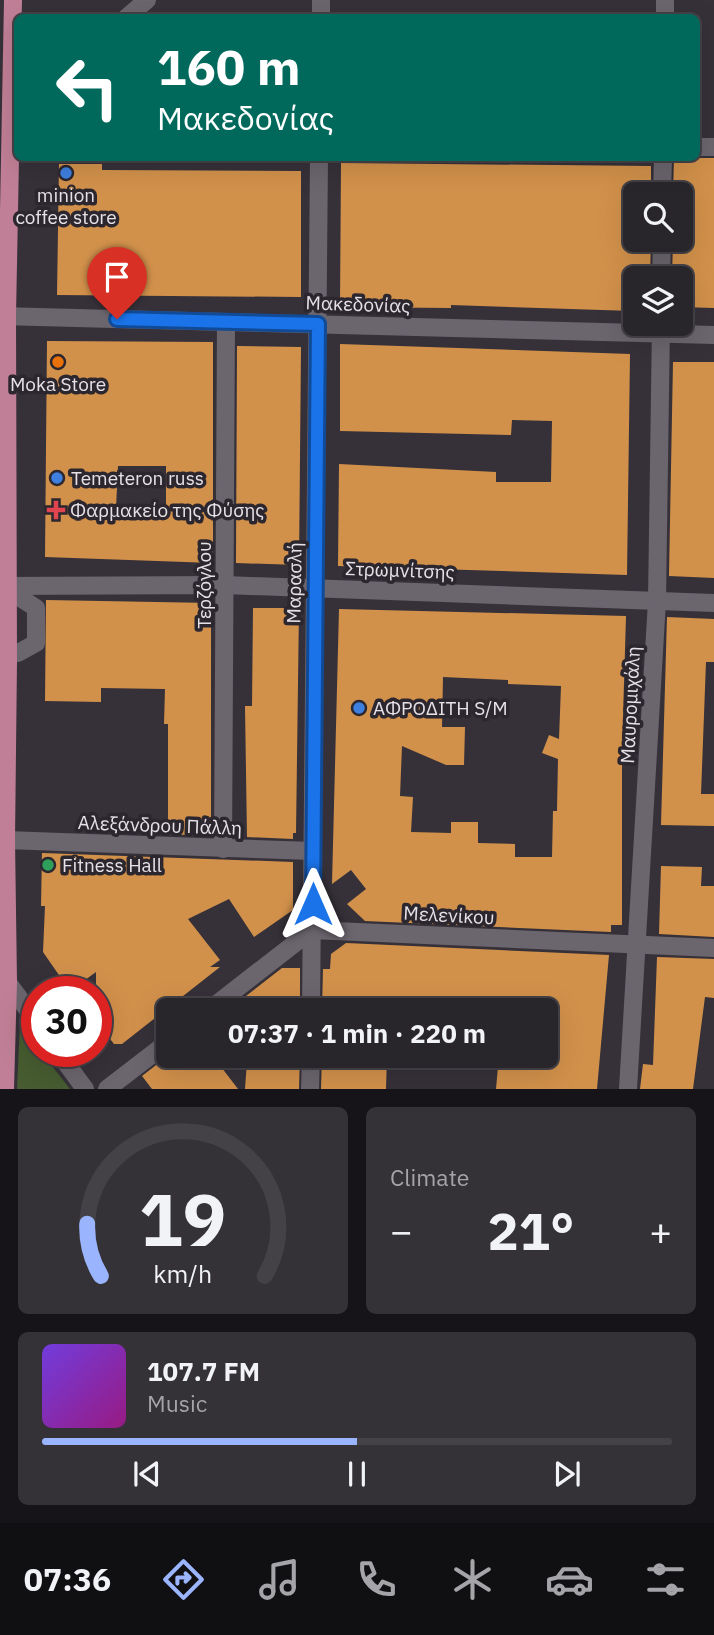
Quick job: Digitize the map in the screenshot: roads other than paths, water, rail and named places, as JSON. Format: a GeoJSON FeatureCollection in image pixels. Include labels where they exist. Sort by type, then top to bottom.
{"type":"FeatureCollection","features":[{"type":"Feature","properties":{"kind":"main road"},"geometry":{"type":"LineString","coordinates":[[5,1089],[9,590],[4,316],[14,141],[10,79],[13,0]]}},
{"type":"Feature","properties":{"kind":"street"},"geometry":{"type":"LineString","coordinates":[[131,14],[147,0]]}},
{"type":"Feature","properties":{"kind":"street","name":"Μαρασλή"},"geometry":{"type":"LineString","coordinates":[[311,998],[319,161]]}},
{"type":"Feature","properties":{"kind":"street"},"geometry":{"type":"LineString","coordinates":[[663,161],[663,182]]}},
{"type":"Feature","properties":{"kind":"street","name":"Μακεδονίας"},"geometry":{"type":"LineString","coordinates":[[4,316],[623,328]]}},
{"type":"Feature","properties":{"kind":"street","name":"Τερζόγλου"},"geometry":{"type":"LineString","coordinates":[[223,849],[226,322]]}},
{"type":"Feature","properties":{"kind":"street","name":"Μακεδονίας"},"geometry":{"type":"LineString","coordinates":[[693,333],[714,335]]}},
{"type":"Feature","properties":{"kind":"street","name":"Μαυρομιχάλη"},"geometry":{"type":"LineString","coordinates":[[628,1089],[657,601],[661,336]]}},
{"type":"Feature","properties":{"kind":"street","name":"Στρωμνίτσης"},"geometry":{"type":"LineString","coordinates":[[9,590],[225,585],[714,603]]}},
{"type":"Feature","properties":{"kind":"street"},"geometry":{"type":"LineString","coordinates":[[9,590],[36,608],[36,643],[18,653]]}},
{"type":"Feature","properties":{"kind":"street","name":"Αλεξάνδρου Πάλλη"},"geometry":{"type":"LineString","coordinates":[[6,840],[313,851]]}},
{"type":"Feature","properties":{"kind":"street"},"geometry":{"type":"LineString","coordinates":[[224,998],[312,930]]}},
{"type":"Feature","properties":{"kind":"street","name":"Μελενίκου"},"geometry":{"type":"LineString","coordinates":[[312,930],[714,948]]}},
{"type":"Feature","properties":{"kind":"street"},"geometry":{"type":"LineString","coordinates":[[4,977],[21,1000]]}},
{"type":"Feature","properties":{"kind":"street"},"geometry":{"type":"LineString","coordinates":[[107,1089],[156,1051]]}},
{"type":"Feature","properties":{"kind":"street"},"geometry":{"type":"LineString","coordinates":[[69,1067],[85,1089]]}},
{"type":"Feature","properties":{"kind":"street"},"geometry":{"type":"LineString","coordinates":[[310,1089],[311,1068]]}},
{"type":"Feature","properties":{"kind":"place","name":"minion coffee store"},"geometry":{"type":"Point","coordinates":[66,173]}},
{"type":"Feature","properties":{"kind":"place","name":"Moka Store"},"geometry":{"type":"Point","coordinates":[58,362]}},
{"type":"Feature","properties":{"kind":"place","name":"Temeteron russ"},"geometry":{"type":"Point","coordinates":[57,478]}},
{"type":"Feature","properties":{"kind":"place","name":"Φαρμακείο της Φύσης"},"geometry":{"type":"Point","coordinates":[56,510]}},
{"type":"Feature","properties":{"kind":"place","name":"ΑΦΡΟΔΙΤΗ S/M"},"geometry":{"type":"Point","coordinates":[359,708]}},
{"type":"Feature","properties":{"kind":"place","name":"Fitness Hall"},"geometry":{"type":"Point","coordinates":[48,865]}}]}
